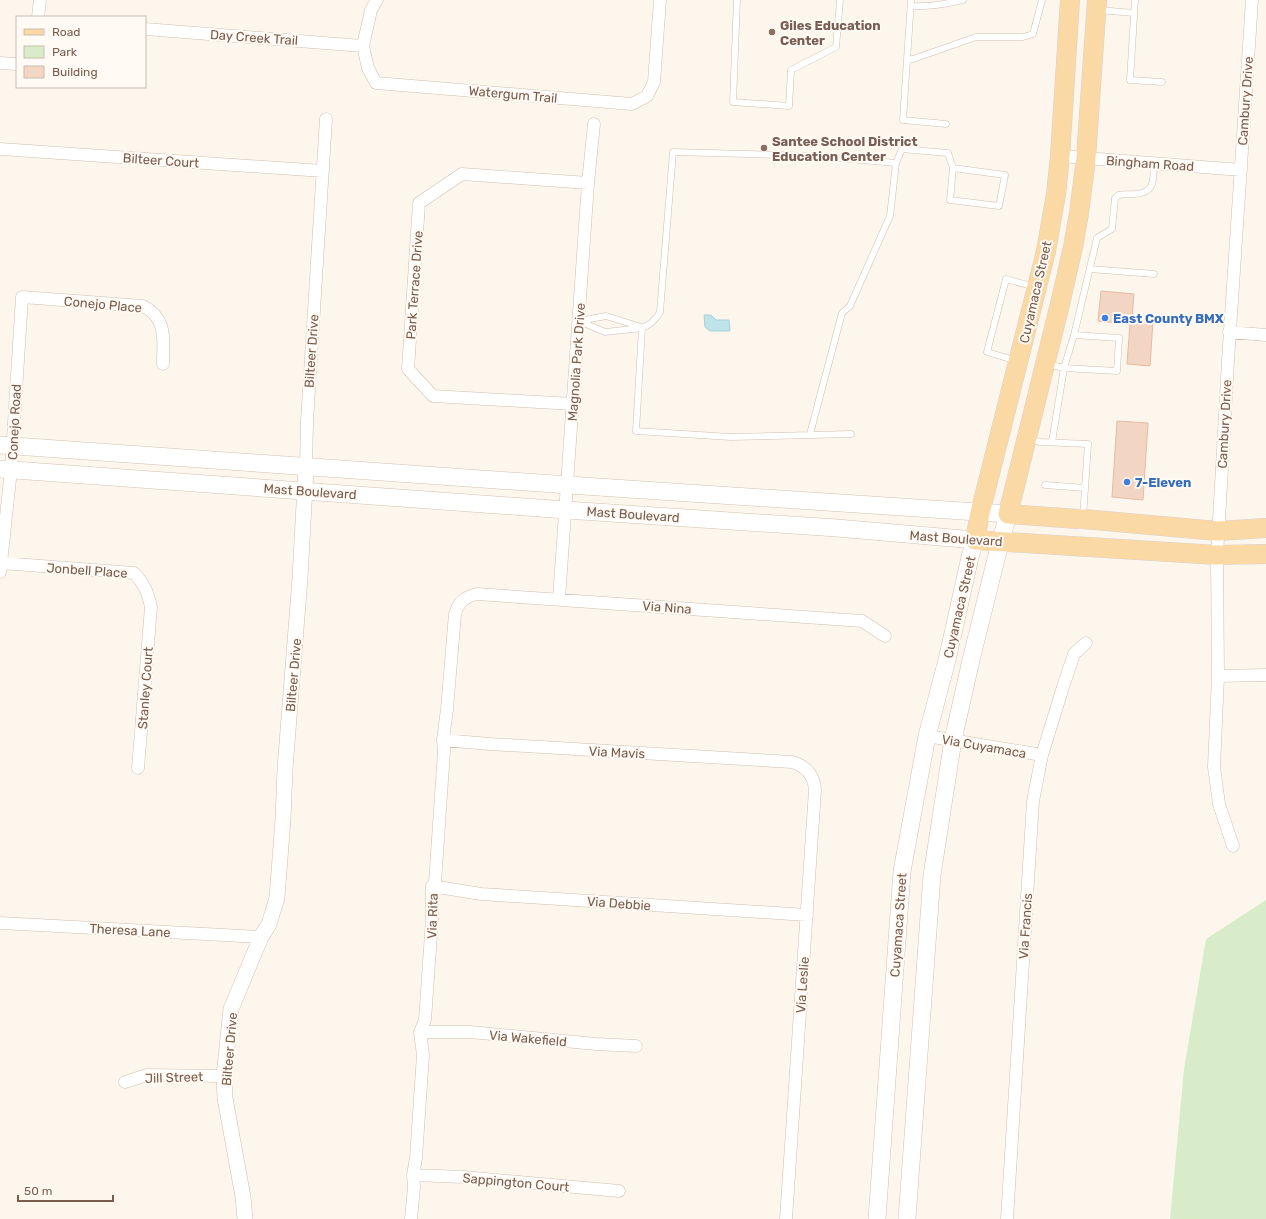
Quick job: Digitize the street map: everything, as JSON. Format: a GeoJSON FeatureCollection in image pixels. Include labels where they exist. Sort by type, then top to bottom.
{"type":"FeatureCollection","features":[{"type":"Feature","properties":{"kind":"main road","name":"Cuyamaca Street"},"geometry":{"type":"LineString","coordinates":[[878,1219],[902,871],[926,736],[948,660],[980,513],[1046,251],[1055,201],[1060,156],[1070,0]]}},
{"type":"Feature","properties":{"kind":"main road","name":"Cuyamaca Street"},"geometry":{"type":"LineString","coordinates":[[907,1219],[932,875],[953,740],[971,660],[996,559],[1002,541],[1073,247],[1086,158],[1096,5]]}},
{"type":"Feature","properties":{"kind":"main road","name":"Mast Boulevard"},"geometry":{"type":"LineString","coordinates":[[6,446],[306,468],[1008,514],[1218,530],[1266,528]]}},
{"type":"Feature","properties":{"kind":"main road","name":"Mast Boulevard"},"geometry":{"type":"LineString","coordinates":[[6,469],[566,510],[837,528],[975,540],[1217,555],[1266,554]]}},
{"type":"Feature","properties":{"kind":"street"},"geometry":{"type":"LineString","coordinates":[[38,16],[40,0]]}},
{"type":"Feature","properties":{"kind":"street"},"geometry":{"type":"LineString","coordinates":[[363,46],[370,10],[377,0]]}},
{"type":"Feature","properties":{"kind":"street","name":"Watergum Trail"},"geometry":{"type":"LineString","coordinates":[[363,46],[368,68],[376,83],[632,104],[647,96],[654,82],[660,0]]}},
{"type":"Feature","properties":{"kind":"street","name":"Cambury Drive"},"geometry":{"type":"LineString","coordinates":[[1234,846],[1219,804],[1214,767],[1218,676],[1217,555],[1229,332],[1252,0]]}},
{"type":"Feature","properties":{"kind":"street","name":"Day Creek Trail"},"geometry":{"type":"LineString","coordinates":[[146,29],[363,46]]}},
{"type":"Feature","properties":{"kind":"street"},"geometry":{"type":"LineString","coordinates":[[0,62],[16,64]]}},
{"type":"Feature","properties":{"kind":"street","name":"Bilteer Drive"},"geometry":{"type":"LineString","coordinates":[[245,1219],[243,1197],[225,1098],[224,1076],[231,1009],[261,937],[269,924],[276,898],[280,871],[285,769],[300,578],[306,468],[306,421],[326,119]]}},
{"type":"Feature","properties":{"kind":"street","name":"Magnolia Park Drive"},"geometry":{"type":"LineString","coordinates":[[559,600],[588,183],[594,124]]}},
{"type":"Feature","properties":{"kind":"street","name":"Bilteer Court"},"geometry":{"type":"LineString","coordinates":[[0,149],[323,171]]}},
{"type":"Feature","properties":{"kind":"street","name":"Bingham Road"},"geometry":{"type":"LineString","coordinates":[[1060,156],[1241,170]]}},
{"type":"Feature","properties":{"kind":"street","name":"Park Terrace Drive"},"geometry":{"type":"LineString","coordinates":[[573,404],[433,396],[408,369],[419,204],[462,174],[588,183]]}},
{"type":"Feature","properties":{"kind":"street","name":"Conejo Place"},"geometry":{"type":"LineString","coordinates":[[22,297],[143,306],[156,314],[162,326],[164,333],[164,364]]}},
{"type":"Feature","properties":{"kind":"street","name":"Conejo Road"},"geometry":{"type":"LineString","coordinates":[[0,567],[6,446],[22,297]]}},
{"type":"Feature","properties":{"kind":"street"},"geometry":{"type":"LineString","coordinates":[[1229,332],[1266,335]]}},
{"type":"Feature","properties":{"kind":"street","name":"Jonbell Place"},"geometry":{"type":"LineString","coordinates":[[0,567],[134,573],[142,582],[149,596],[151,607]]}},
{"type":"Feature","properties":{"kind":"street","name":"Via Nina"},"geometry":{"type":"LineString","coordinates":[[455,614],[456,609],[462,601],[477,594],[862,621],[884,636]]}},
{"type":"Feature","properties":{"kind":"street","name":"Stanley Court"},"geometry":{"type":"LineString","coordinates":[[138,768],[151,607]]}},
{"type":"Feature","properties":{"kind":"street","name":"Via Rita"},"geometry":{"type":"LineString","coordinates":[[411,1219],[414,1187],[413,1175],[416,1158],[423,1055],[420,1032],[425,1020],[432,920],[432,886],[435,883],[444,751],[443,740],[455,614]]}},
{"type":"Feature","properties":{"kind":"street","name":"Via Francis"},"geometry":{"type":"LineString","coordinates":[[1007,1219],[1033,801],[1042,755],[1074,654],[1086,643]]}},
{"type":"Feature","properties":{"kind":"street"},"geometry":{"type":"LineString","coordinates":[[1218,676],[1266,675]]}},
{"type":"Feature","properties":{"kind":"street","name":"Via Cuyamaca"},"geometry":{"type":"LineString","coordinates":[[926,736],[1042,755]]}},
{"type":"Feature","properties":{"kind":"street","name":"Via Mavis"},"geometry":{"type":"LineString","coordinates":[[443,740],[792,762]]}},
{"type":"Feature","properties":{"kind":"street","name":"Via Leslie"},"geometry":{"type":"LineString","coordinates":[[786,1219],[807,915],[814,785],[813,779],[807,770],[803,766],[792,762]]}},
{"type":"Feature","properties":{"kind":"street","name":"Via Debbie"},"geometry":{"type":"LineString","coordinates":[[432,886],[481,894],[807,915]]}},
{"type":"Feature","properties":{"kind":"street","name":"Theresa Lane"},"geometry":{"type":"LineString","coordinates":[[0,923],[261,937]]}},
{"type":"Feature","properties":{"kind":"street","name":"Via Wakefield"},"geometry":{"type":"LineString","coordinates":[[420,1032],[470,1032],[636,1046]]}},
{"type":"Feature","properties":{"kind":"street","name":"Jill Street"},"geometry":{"type":"LineString","coordinates":[[125,1082],[148,1075],[224,1076]]}},
{"type":"Feature","properties":{"kind":"street","name":"Sappington Court"},"geometry":{"type":"LineString","coordinates":[[413,1175],[464,1177],[619,1191]]}},
{"type":"Feature","properties":{"kind":"lane"},"geometry":{"type":"LineString","coordinates":[[737,0],[734,102],[790,106],[791,70],[836,47],[840,0]]}},
{"type":"Feature","properties":{"kind":"lane"},"geometry":{"type":"LineString","coordinates":[[946,124],[903,120],[911,3],[921,7],[963,0]]}},
{"type":"Feature","properties":{"kind":"lane"},"geometry":{"type":"LineString","coordinates":[[907,60],[976,37],[1023,37],[1033,34],[1042,0]]}},
{"type":"Feature","properties":{"kind":"lane"},"geometry":{"type":"LineString","coordinates":[[1135,0],[1130,80],[1162,82]]}},
{"type":"Feature","properties":{"kind":"lane"},"geometry":{"type":"LineString","coordinates":[[1096,5],[1134,13]]}},
{"type":"Feature","properties":{"kind":"lane"},"geometry":{"type":"LineString","coordinates":[[810,434],[842,313],[850,306],[890,216],[896,163],[902,150],[948,153],[953,168],[950,200],[999,206],[1005,175],[953,168]]}},
{"type":"Feature","properties":{"kind":"lane"},"geometry":{"type":"LineString","coordinates":[[579,322],[605,332],[642,328],[657,318],[660,312],[673,152],[816,156],[896,163]]}},
{"type":"Feature","properties":{"kind":"lane"},"geometry":{"type":"LineString","coordinates":[[1052,442],[1064,368],[1074,335],[1097,238],[1112,229],[1115,198],[1118,195],[1140,193],[1150,189],[1152,185],[1154,163]]}},
{"type":"Feature","properties":{"kind":"lane"},"geometry":{"type":"LineString","coordinates":[[1090,269],[1154,274]]}},
{"type":"Feature","properties":{"kind":"lane"},"geometry":{"type":"LineString","coordinates":[[1018,361],[987,352],[1006,279],[1037,287]]}},
{"type":"Feature","properties":{"kind":"lane"},"geometry":{"type":"LineString","coordinates":[[579,322],[606,316],[642,328]]}},
{"type":"Feature","properties":{"kind":"lane"},"geometry":{"type":"LineString","coordinates":[[642,328],[636,431],[731,437],[850,434]]}},
{"type":"Feature","properties":{"kind":"lane"},"geometry":{"type":"LineString","coordinates":[[1045,364],[1064,368],[1117,371],[1119,338],[1074,335]]}},
{"type":"Feature","properties":{"kind":"lane"},"geometry":{"type":"LineString","coordinates":[[1027,439],[1040,442],[1088,444],[1085,488],[1080,519]]}},
{"type":"Feature","properties":{"kind":"lane"},"geometry":{"type":"LineString","coordinates":[[1045,485],[1085,488]]}},
{"type":"Feature","properties":{"kind":"green space"},"geometry":{"type":"Polygon","coordinates":[[[1266,900],[1266,1219],[1170,1219],[1184,1069],[1206,939],[1266,900]]]}},
{"type":"Feature","properties":{"kind":"water"},"geometry":{"type":"Polygon","coordinates":[[[704,315],[711,315],[716,320],[729,320],[730,331],[710,331],[705,327],[704,315]]]}},
{"type":"Feature","properties":{"kind":"building"},"geometry":{"type":"Polygon","coordinates":[[[1101,291],[1134,294],[1132,319],[1153,321],[1150,366],[1127,364],[1130,324],[1098,321],[1101,291]]]}},
{"type":"Feature","properties":{"kind":"building"},"geometry":{"type":"Polygon","coordinates":[[[1117,421],[1148,423],[1143,500],[1112,497],[1117,421]]]}},
{"type":"Feature","properties":{"kind":"place","name":"Giles Education Center"},"geometry":{"type":"Point","coordinates":[772,32]}},
{"type":"Feature","properties":{"kind":"place","name":"Santee School District Education Center"},"geometry":{"type":"Point","coordinates":[764,148]}},
{"type":"Feature","properties":{"kind":"place","name":"East County BMX"},"geometry":{"type":"Point","coordinates":[1105,318]}},
{"type":"Feature","properties":{"kind":"place","name":"7-Eleven"},"geometry":{"type":"Point","coordinates":[1127,482]}}]}
